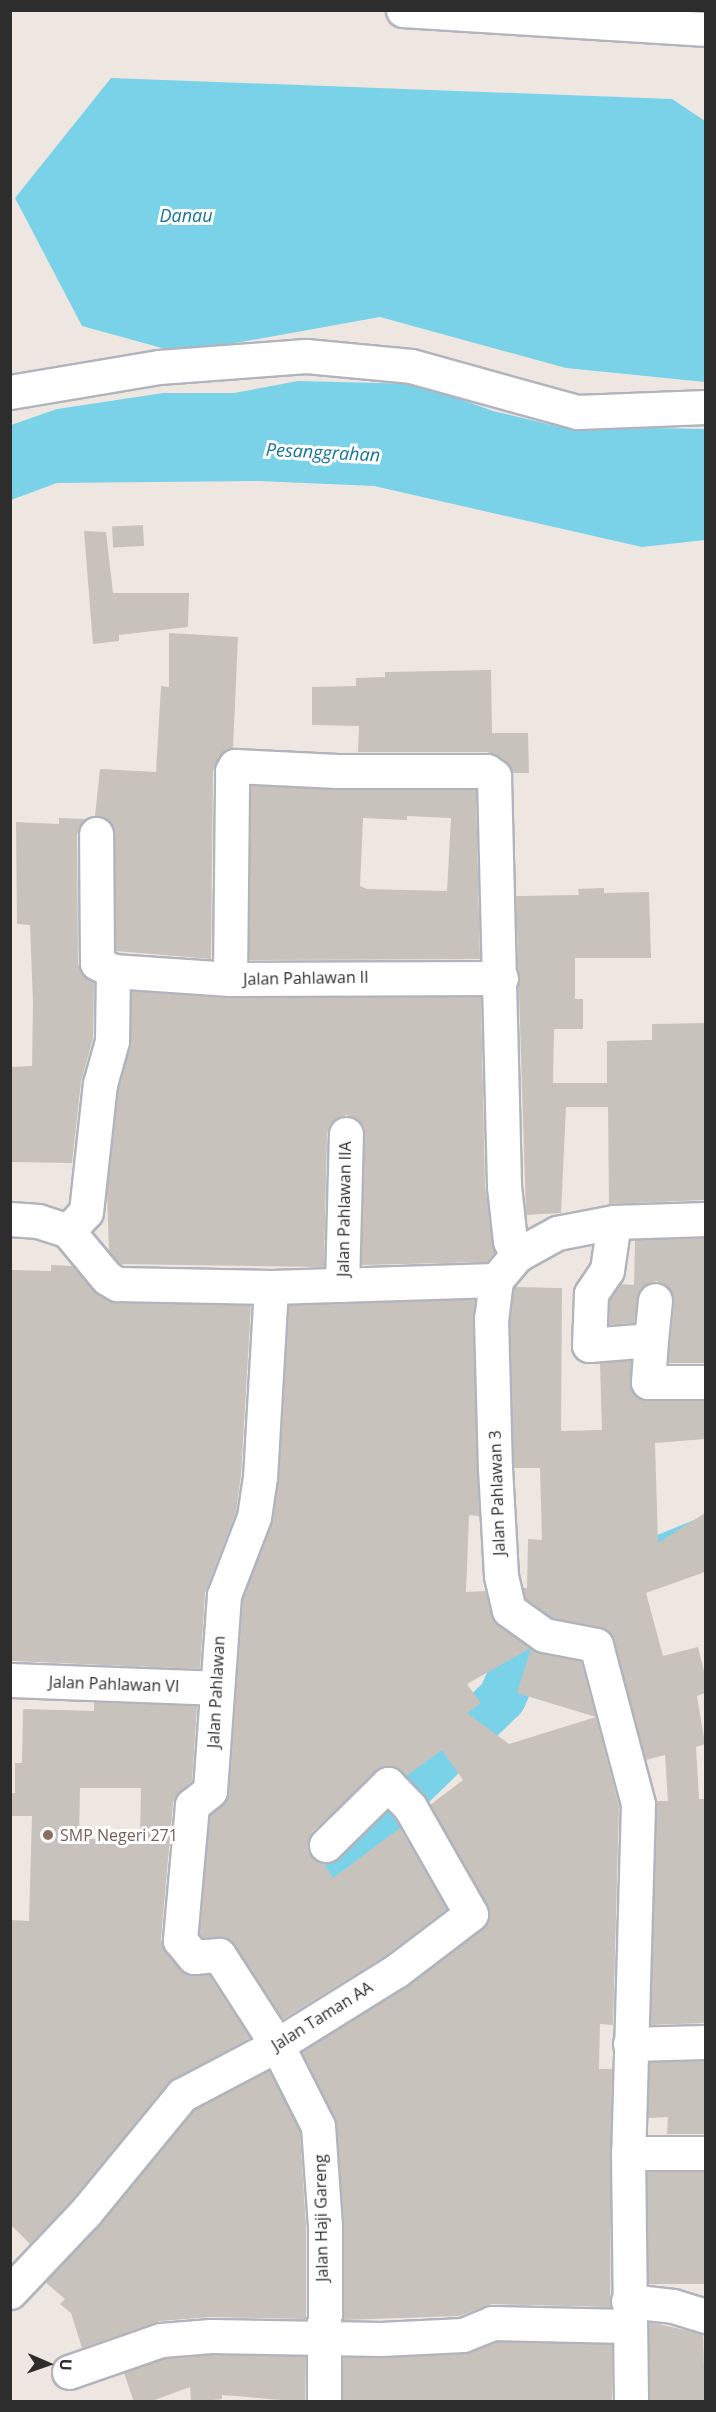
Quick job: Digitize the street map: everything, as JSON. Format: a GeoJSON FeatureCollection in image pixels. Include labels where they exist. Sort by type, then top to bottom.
{"type":"FeatureCollection","features":[{"type":"Feature","properties":{"kind":"street"},"geometry":{"type":"LineString","coordinates":[[403,10],[705,29]]}},
{"type":"Feature","properties":{"kind":"street"},"geometry":{"type":"LineString","coordinates":[[10,392],[159,367],[306,356],[411,366],[577,412],[705,406]]}},
{"type":"Feature","properties":{"kind":"street"},"geometry":{"type":"LineString","coordinates":[[230,980],[232,771],[235,766],[337,771],[486,771],[494,777],[501,978],[504,1186],[510,1241],[517,1255]]}},
{"type":"Feature","properties":{"kind":"street"},"geometry":{"type":"LineString","coordinates":[[68,1231],[86,1212],[100,1084],[111,1041],[113,971],[97,963],[96,834]]}},
{"type":"Feature","properties":{"kind":"street","name":"Jalan Pahlawan II"},"geometry":{"type":"LineString","coordinates":[[113,971],[230,980],[501,978]]}},
{"type":"Feature","properties":{"kind":"street","name":"Jalan Pahlawan IIA"},"geometry":{"type":"LineString","coordinates":[[342,1285],[346,1134]]}},
{"type":"Feature","properties":{"kind":"street"},"geometry":{"type":"LineString","coordinates":[[10,1219],[38,1221],[68,1231],[107,1278],[117,1284],[271,1287],[496,1280],[517,1255],[557,1233],[614,1222],[705,1219]]}},
{"type":"Feature","properties":{"kind":"street"},"geometry":{"type":"LineString","coordinates":[[614,1222],[607,1270],[591,1294],[589,1345],[651,1340]]}},
{"type":"Feature","properties":{"kind":"street","name":"Jalan Pahlawan 3"},"geometry":{"type":"LineString","coordinates":[[496,1280],[491,1318],[495,1468],[501,1576],[509,1610],[544,1635],[596,1645],[638,1804],[630,2044]]}},
{"type":"Feature","properties":{"kind":"street","name":"Jalan Pahlawan"},"geometry":{"type":"LineString","coordinates":[[271,1287],[260,1477],[254,1518],[224,1595],[210,1791],[192,1805],[180,1911],[180,1940],[207,1956],[277,2045]]}},
{"type":"Feature","properties":{"kind":"street"},"geometry":{"type":"LineString","coordinates":[[655,1300],[648,1382],[705,1382]]}},
{"type":"Feature","properties":{"kind":"street","name":"Jalan Pahlawan VI"},"geometry":{"type":"LineString","coordinates":[[10,1680],[217,1688]]}},
{"type":"Feature","properties":{"kind":"street","name":"Jalan Taman AA"},"geometry":{"type":"LineString","coordinates":[[16,2275],[85,2213],[182,2095],[277,2045],[396,1971],[471,1914],[399,1795],[326,1845]]}},
{"type":"Feature","properties":{"kind":"street"},"geometry":{"type":"LineString","coordinates":[[632,2402],[628,2152],[630,2044],[705,2042]]}},
{"type":"Feature","properties":{"kind":"street","name":"Jalan Haji Gareng"},"geometry":{"type":"LineString","coordinates":[[277,2045],[318,2126],[325,2227],[322,2339],[324,2402]]}},
{"type":"Feature","properties":{"kind":"street"},"geometry":{"type":"LineString","coordinates":[[628,2152],[705,2153]]}},
{"type":"Feature","properties":{"kind":"street"},"geometry":{"type":"LineString","coordinates":[[69,2372],[161,2340],[211,2336],[322,2339],[463,2335],[492,2323],[629,2313],[673,2306],[705,2316]]}},
{"type":"Feature","properties":{"kind":"water","name":"Danau"},"geometry":{"type":"Polygon","coordinates":[[[111,78],[672,99],[705,121],[705,382],[566,368],[380,317],[180,353],[82,326],[15,198],[111,78]]]}},
{"type":"Feature","properties":{"kind":"water","name":"Pesanggrahan"},"geometry":{"type":"Polygon","coordinates":[[[298,381],[418,384],[493,411],[556,426],[705,429],[705,540],[642,547],[374,486],[259,481],[57,483],[11,500],[11,425],[57,409],[163,393],[234,393],[298,381]]]}},
{"type":"Feature","properties":{"kind":"building"},"geometry":{"type":"Polygon","coordinates":[[[143,525],[144,546],[113,548],[112,527],[143,525]]]}},
{"type":"Feature","properties":{"kind":"building"},"geometry":{"type":"Polygon","coordinates":[[[84,531],[106,532],[113,593],[189,593],[188,627],[119,635],[119,641],[93,644],[84,531]]]}},
{"type":"Feature","properties":{"kind":"building"},"geometry":{"type":"Polygon","coordinates":[[[169,633],[238,637],[233,748],[219,756],[213,771],[211,959],[116,951],[115,833],[106,818],[95,816],[100,769],[156,772],[161,686],[169,687],[169,633]]]}},
{"type":"Feature","properties":{"kind":"building"},"geometry":{"type":"Polygon","coordinates":[[[491,670],[492,733],[528,733],[529,773],[512,773],[505,761],[487,752],[358,752],[359,726],[312,725],[312,687],[356,686],[356,678],[385,677],[385,672],[491,670]]]}},
{"type":"Feature","properties":{"kind":"building"},"geometry":{"type":"Polygon","coordinates":[[[251,786],[476,790],[480,959],[249,960],[251,786]],[[407,816],[407,820],[363,818],[360,886],[367,889],[447,891],[451,818],[407,816]]]}},
{"type":"Feature","properties":{"kind":"building"},"geometry":{"type":"Polygon","coordinates":[[[59,818],[85,819],[77,834],[78,963],[81,973],[94,982],[93,1038],[81,1082],[72,1163],[10,1162],[10,1067],[32,1066],[33,1003],[30,925],[17,924],[16,822],[59,824],[59,818]]]}},
{"type":"Feature","properties":{"kind":"building"},"geometry":{"type":"Polygon","coordinates":[[[604,888],[604,893],[649,892],[651,958],[575,958],[575,999],[583,999],[583,1029],[554,1029],[553,1083],[607,1083],[607,1041],[652,1040],[652,1024],[705,1023],[705,1200],[609,1204],[608,1107],[566,1107],[561,1213],[526,1215],[516,896],[579,895],[578,889],[604,888]]]}},
{"type":"Feature","properties":{"kind":"building"},"geometry":{"type":"Polygon","coordinates":[[[131,991],[230,998],[481,997],[485,1186],[495,1252],[487,1262],[361,1265],[365,1134],[356,1118],[346,1115],[330,1124],[327,1134],[324,1267],[119,1264],[109,1251],[107,1192],[118,1088],[131,1042],[131,991]]]}},
{"type":"Feature","properties":{"kind":"building"},"geometry":{"type":"Polygon","coordinates":[[[705,1238],[705,1363],[668,1363],[674,1302],[666,1285],[656,1281],[640,1289],[634,1323],[609,1325],[610,1300],[620,1284],[634,1285],[635,1240],[705,1238]]]}},
{"type":"Feature","properties":{"kind":"building"},"geometry":{"type":"Polygon","coordinates":[[[51,1265],[73,1266],[97,1294],[116,1303],[251,1305],[241,1475],[236,1512],[205,1593],[200,1669],[11,1661],[10,1270],[51,1271],[51,1265]]]}},
{"type":"Feature","properties":{"kind":"building"},"geometry":{"type":"Polygon","coordinates":[[[514,1287],[562,1288],[561,1431],[602,1430],[600,1363],[631,1360],[631,1390],[639,1398],[705,1401],[705,1439],[655,1443],[658,1543],[705,1513],[705,1572],[646,1593],[663,1656],[698,1647],[705,1675],[705,1693],[697,1696],[705,1744],[696,1747],[699,1799],[705,1799],[705,2023],[650,2025],[656,1801],[668,1801],[665,1755],[646,1760],[609,1632],[552,1617],[526,1599],[523,1588],[527,1588],[528,1539],[542,1540],[540,1468],[514,1468],[510,1319],[514,1287]]]}},
{"type":"Feature","properties":{"kind":"building"},"geometry":{"type":"Polygon","coordinates":[[[475,1299],[479,1516],[469,1515],[466,1592],[485,1591],[498,1625],[531,1648],[467,1684],[481,1703],[467,1713],[509,1744],[596,1717],[619,1806],[613,2025],[600,2024],[599,2069],[612,2069],[610,2307],[492,2304],[459,2316],[343,2320],[344,2227],[337,2125],[301,2052],[407,1986],[488,1922],[487,1905],[430,1805],[463,1780],[442,1750],[406,1776],[394,1766],[383,1766],[312,1832],[308,1850],[313,1859],[324,1863],[333,1878],[400,1828],[447,1909],[385,1956],[283,2019],[234,1944],[227,1938],[202,1938],[199,1934],[210,1815],[222,1805],[229,1793],[243,1599],[273,1520],[279,1478],[289,1305],[475,1299]]]}},
{"type":"Feature","properties":{"kind":"building"},"geometry":{"type":"Polygon","coordinates":[[[531,1649],[581,1661],[596,1717],[517,1693],[531,1649]]]}},
{"type":"Feature","properties":{"kind":"building"},"geometry":{"type":"Polygon","coordinates":[[[94,1702],[197,1706],[192,1781],[176,1796],[173,1803],[161,1939],[166,1952],[186,1974],[209,1975],[250,2038],[168,2083],[71,2201],[30,2244],[10,2224],[10,1920],[29,1921],[32,1816],[10,1816],[10,1793],[15,1793],[15,1763],[22,1763],[23,1709],[94,1711],[94,1702]],[[80,1788],[79,1839],[140,1839],[141,1788],[80,1788]]]}},
{"type":"Feature","properties":{"kind":"building"},"geometry":{"type":"Polygon","coordinates":[[[705,2061],[705,2134],[667,2134],[668,2117],[648,2118],[649,2062],[705,2061]]]}},
{"type":"Feature","properties":{"kind":"building"},"geometry":{"type":"Polygon","coordinates":[[[269,2070],[300,2131],[306,2228],[306,2319],[211,2317],[160,2321],[82,2348],[71,2313],[60,2304],[65,2299],[45,2282],[99,2225],[194,2110],[269,2070]]]}},
{"type":"Feature","properties":{"kind":"building"},"geometry":{"type":"Polygon","coordinates":[[[647,2172],[705,2172],[705,2284],[647,2284],[647,2172]]]}},
{"type":"Feature","properties":{"kind":"building"},"geometry":{"type":"Polygon","coordinates":[[[649,2322],[703,2334],[705,2402],[650,2402],[649,2322]]]}},
{"type":"Feature","properties":{"kind":"building"},"geometry":{"type":"Polygon","coordinates":[[[496,2342],[612,2344],[612,2402],[343,2402],[343,2357],[464,2354],[496,2342]]]}},
{"type":"Feature","properties":{"kind":"building"},"geometry":{"type":"Polygon","coordinates":[[[212,2355],[306,2356],[305,2402],[222,2395],[222,2399],[191,2402],[190,2387],[149,2402],[134,2402],[124,2373],[165,2358],[212,2355]]]}},
{"type":"Feature","properties":{"kind":"waterway"},"geometry":{"type":"LineString","coordinates":[[126,2005],[256,1926],[341,1861],[375,1821],[502,1698],[543,1607],[706,1541]]}},
{"type":"Feature","properties":{"kind":"place","name":"SMP Negeri 271"},"geometry":{"type":"Point","coordinates":[48,1835]}}]}
